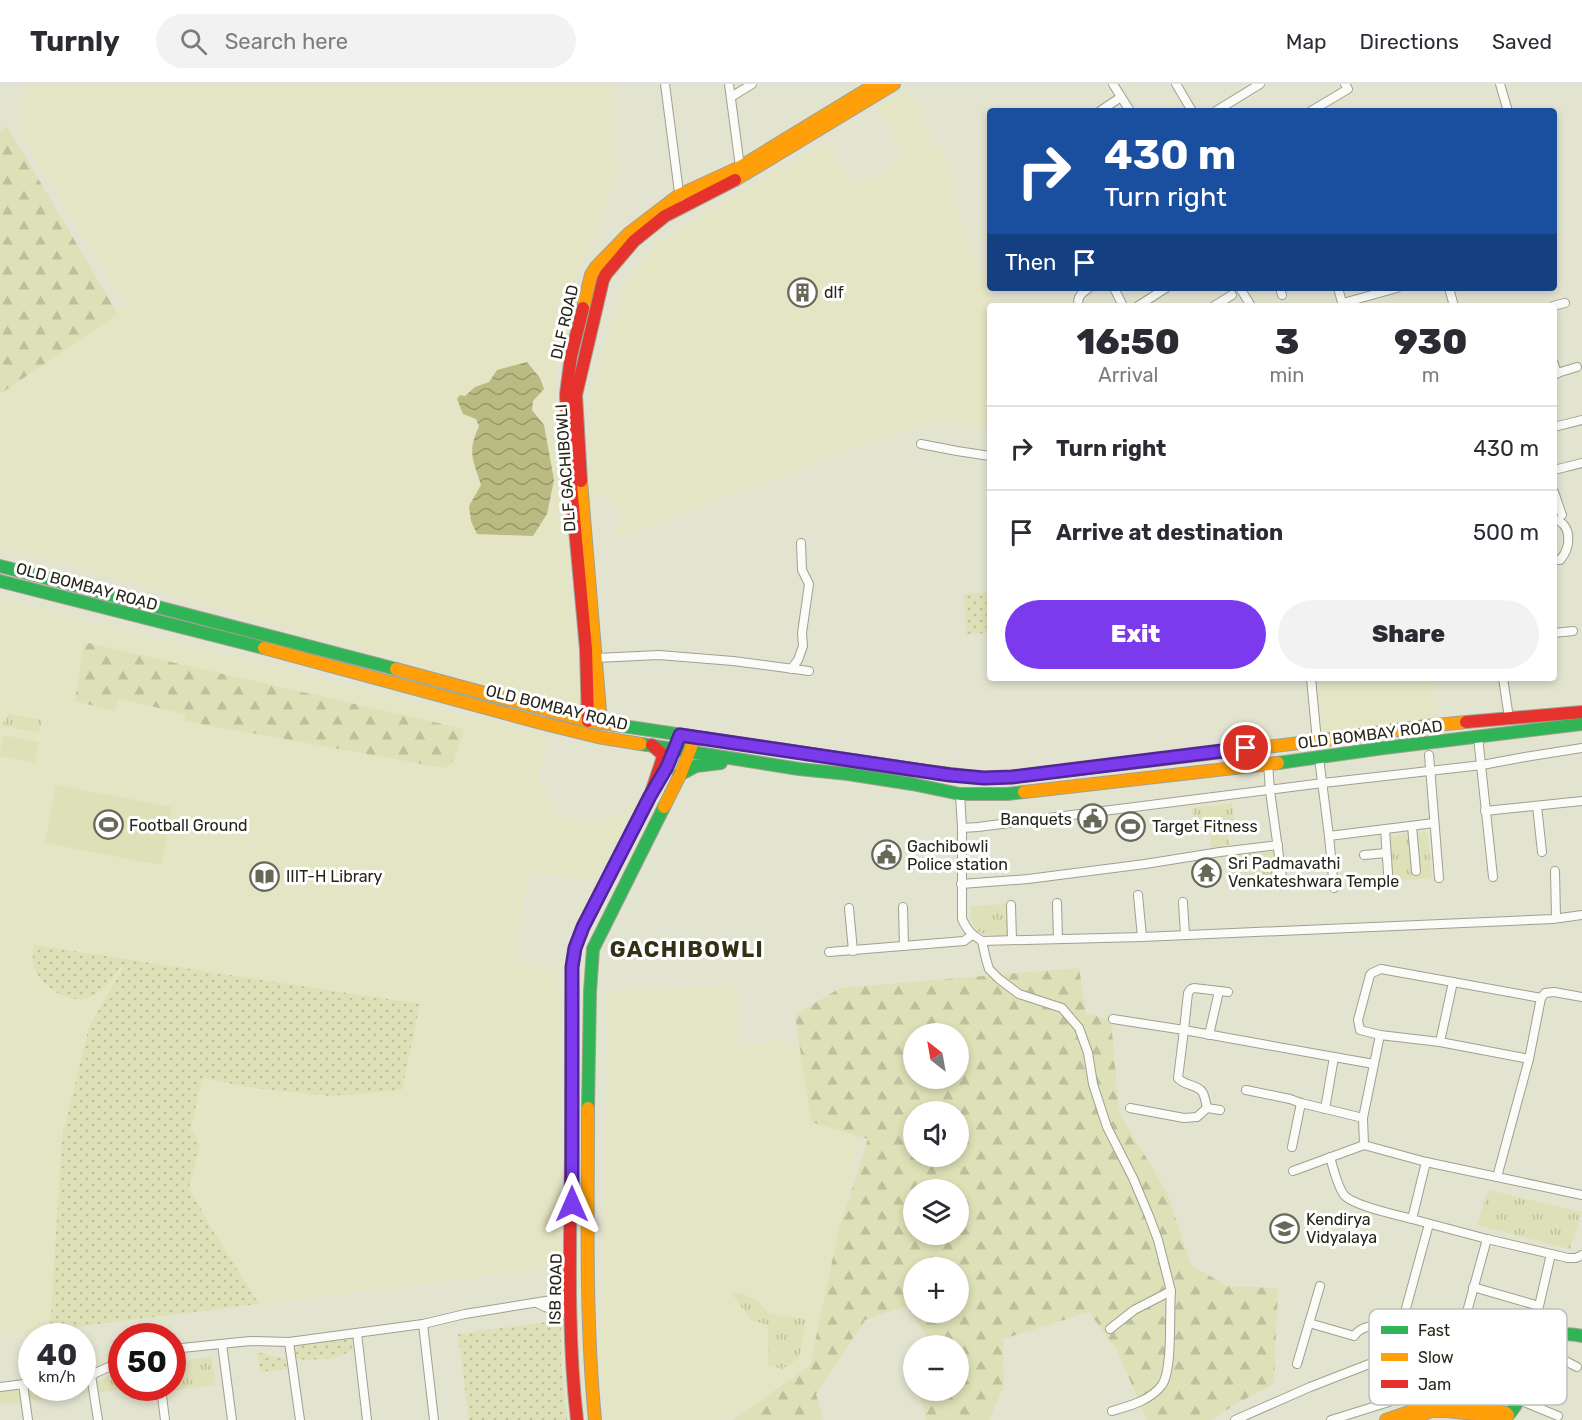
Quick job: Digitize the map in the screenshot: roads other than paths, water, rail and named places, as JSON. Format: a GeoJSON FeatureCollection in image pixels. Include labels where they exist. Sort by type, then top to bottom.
{"type":"FeatureCollection","features":[{"type":"Feature","properties":{"kind":"main road","name":"DLF ROAD"},"geometry":{"type":"LineString","coordinates":[[595,722],[568,452],[566,394],[571,356],[597,278],[596,267],[628,234],[876,84]]}},
{"type":"Feature","properties":{"kind":"main road"},"geometry":{"type":"LineString","coordinates":[[680,201],[744,175],[894,84]]}},
{"type":"Feature","properties":{"kind":"main road","name":"DLF GACHIBOWLI"},"geometry":{"type":"LineString","coordinates":[[595,722],[596,658],[578,451],[576,395],[597,278]]}},
{"type":"Feature","properties":{"kind":"main road","name":"OLD BOMBAY ROAD"},"geometry":{"type":"LineString","coordinates":[[0,566],[317,647],[595,722],[932,773],[984,778],[1012,777],[1426,726],[1582,712]]}},
{"type":"Feature","properties":{"kind":"main road","name":"OLD BOMBAY ROAD"},"geometry":{"type":"LineString","coordinates":[[0,581],[598,737],[799,769],[848,774],[960,794],[1007,794],[1319,758],[1582,724]]}},
{"type":"Feature","properties":{"kind":"main road","name":"ISB ROAD"},"geometry":{"type":"LineString","coordinates":[[577,1420],[572,1376],[570,1303],[572,967],[575,948],[583,927],[667,767],[680,735]]}},
{"type":"Feature","properties":{"kind":"main road","name":"ISB ROAD"},"geometry":{"type":"LineString","coordinates":[[595,1420],[588,1320],[588,1105],[590,979],[593,949],[679,775],[695,737]]}},
{"type":"Feature","properties":{"kind":"main road"},"geometry":{"type":"LineString","coordinates":[[650,796],[663,757],[651,745]]}},
{"type":"Feature","properties":{"kind":"main road"},"geometry":{"type":"LineString","coordinates":[[679,775],[703,764],[750,761]]}},
{"type":"Feature","properties":{"kind":"main road"},"geometry":{"type":"LineString","coordinates":[[929,787],[932,773]]}},
{"type":"Feature","properties":{"kind":"main road"},"geometry":{"type":"LineString","coordinates":[[571,1106],[588,1105]]}},
{"type":"Feature","properties":{"kind":"main road"},"geometry":{"type":"LineString","coordinates":[[1567,1333],[1573,1332],[1582,1336]]}},
{"type":"Feature","properties":{"kind":"main road"},"geometry":{"type":"LineString","coordinates":[[1386,1420],[1430,1405]]}},
{"type":"Feature","properties":{"kind":"main road"},"geometry":{"type":"LineString","coordinates":[[1451,1405],[1506,1415]]}},
{"type":"Feature","properties":{"kind":"main road"},"geometry":{"type":"LineString","coordinates":[[1406,1420],[1432,1412],[1446,1411],[1506,1415],[1514,1410],[1516,1405]]}},
{"type":"Feature","properties":{"kind":"street"},"geometry":{"type":"LineString","coordinates":[[665,84],[680,201]]}},
{"type":"Feature","properties":{"kind":"street"},"geometry":{"type":"LineString","coordinates":[[729,84],[740,167]]}},
{"type":"Feature","properties":{"kind":"street"},"geometry":{"type":"LineString","coordinates":[[731,97],[753,84]]}},
{"type":"Feature","properties":{"kind":"street"},"geometry":{"type":"LineString","coordinates":[[1113,84],[1128,108]]}},
{"type":"Feature","properties":{"kind":"street"},"geometry":{"type":"LineString","coordinates":[[1176,84],[1190,108]]}},
{"type":"Feature","properties":{"kind":"street"},"geometry":{"type":"LineString","coordinates":[[1221,108],[1260,84]]}},
{"type":"Feature","properties":{"kind":"street"},"geometry":{"type":"LineString","coordinates":[[1316,108],[1348,88],[1345,84]]}},
{"type":"Feature","properties":{"kind":"street"},"geometry":{"type":"LineString","coordinates":[[1500,84],[1507,108]]}},
{"type":"Feature","properties":{"kind":"street"},"geometry":{"type":"LineString","coordinates":[[1104,108],[1121,97]]}},
{"type":"Feature","properties":{"kind":"street"},"geometry":{"type":"LineString","coordinates":[[1143,303],[1161,291]]}},
{"type":"Feature","properties":{"kind":"street"},"geometry":{"type":"LineString","coordinates":[[1349,303],[1387,291]]}},
{"type":"Feature","properties":{"kind":"street"},"geometry":{"type":"LineString","coordinates":[[1218,303],[1232,294]]}},
{"type":"Feature","properties":{"kind":"street"},"geometry":{"type":"LineString","coordinates":[[1557,305],[1565,303]]}},
{"type":"Feature","properties":{"kind":"street"},"geometry":{"type":"LineString","coordinates":[[1557,373],[1577,368]]}},
{"type":"Feature","properties":{"kind":"street"},"geometry":{"type":"LineString","coordinates":[[1557,426],[1582,420]]}},
{"type":"Feature","properties":{"kind":"street"},"geometry":{"type":"LineString","coordinates":[[921,444],[987,456]]}},
{"type":"Feature","properties":{"kind":"street"},"geometry":{"type":"LineString","coordinates":[[1557,469],[1582,463]]}},
{"type":"Feature","properties":{"kind":"street"},"geometry":{"type":"LineString","coordinates":[[1557,560],[1564,556],[1569,541],[1569,532],[1558,517]]}},
{"type":"Feature","properties":{"kind":"street"},"geometry":{"type":"LineString","coordinates":[[792,669],[803,646],[802,633],[809,584],[802,570],[801,543]]}},
{"type":"Feature","properties":{"kind":"street"},"geometry":{"type":"LineString","coordinates":[[1557,633],[1573,631]]}},
{"type":"Feature","properties":{"kind":"street"},"geometry":{"type":"LineString","coordinates":[[596,658],[659,655],[733,661],[809,671]]}},
{"type":"Feature","properties":{"kind":"street"},"geometry":{"type":"LineString","coordinates":[[1311,681],[1317,741]]}},
{"type":"Feature","properties":{"kind":"street"},"geometry":{"type":"LineString","coordinates":[[1503,681],[1509,718]]}},
{"type":"Feature","properties":{"kind":"street"},"geometry":{"type":"LineString","coordinates":[[1478,737],[1493,877]]}},
{"type":"Feature","properties":{"kind":"street"},"geometry":{"type":"LineString","coordinates":[[962,828],[1430,772],[1582,748]]}},
{"type":"Feature","properties":{"kind":"street"},"geometry":{"type":"LineString","coordinates":[[1429,755],[1440,878]]}},
{"type":"Feature","properties":{"kind":"street"},"geometry":{"type":"LineString","coordinates":[[1319,758],[1334,888]]}},
{"type":"Feature","properties":{"kind":"street"},"geometry":{"type":"LineString","coordinates":[[1268,763],[1283,885]]}},
{"type":"Feature","properties":{"kind":"street"},"geometry":{"type":"LineString","coordinates":[[960,794],[962,919],[972,935],[982,940],[1142,937],[1582,915]]}},
{"type":"Feature","properties":{"kind":"street"},"geometry":{"type":"LineString","coordinates":[[1485,811],[1582,801]]}},
{"type":"Feature","properties":{"kind":"street"},"geometry":{"type":"LineString","coordinates":[[1537,806],[1542,852]]}},
{"type":"Feature","properties":{"kind":"street"},"geometry":{"type":"LineString","coordinates":[[1329,836],[1434,823]]}},
{"type":"Feature","properties":{"kind":"street"},"geometry":{"type":"LineString","coordinates":[[1412,826],[1416,871]]}},
{"type":"Feature","properties":{"kind":"street"},"geometry":{"type":"LineString","coordinates":[[1385,829],[1388,873]]}},
{"type":"Feature","properties":{"kind":"street"},"geometry":{"type":"LineString","coordinates":[[961,884],[1028,879],[1278,846]]}},
{"type":"Feature","properties":{"kind":"street"},"geometry":{"type":"LineString","coordinates":[[1364,855],[1386,853]]}},
{"type":"Feature","properties":{"kind":"street"},"geometry":{"type":"LineString","coordinates":[[1555,871],[1556,918]]}},
{"type":"Feature","properties":{"kind":"street"},"geometry":{"type":"LineString","coordinates":[[1138,894],[1142,937]]}},
{"type":"Feature","properties":{"kind":"street"},"geometry":{"type":"LineString","coordinates":[[1183,902],[1185,935]]}},
{"type":"Feature","properties":{"kind":"street"},"geometry":{"type":"LineString","coordinates":[[1057,903],[1058,939]]}},
{"type":"Feature","properties":{"kind":"street"},"geometry":{"type":"LineString","coordinates":[[1011,905],[1012,940]]}},
{"type":"Feature","properties":{"kind":"street"},"geometry":{"type":"LineString","coordinates":[[903,907],[904,946]]}},
{"type":"Feature","properties":{"kind":"street"},"geometry":{"type":"LineString","coordinates":[[849,908],[853,951]]}},
{"type":"Feature","properties":{"kind":"street"},"geometry":{"type":"LineString","coordinates":[[829,952],[964,941],[972,935]]}},
{"type":"Feature","properties":{"kind":"street"},"geometry":{"type":"LineString","coordinates":[[982,940],[989,969],[999,979],[1019,994],[1062,1008],[1079,1028],[1088,1053],[1093,1084],[1107,1127],[1133,1178],[1158,1240],[1171,1291],[1168,1363],[1163,1384],[1150,1396],[1132,1406],[1112,1411]]}},
{"type":"Feature","properties":{"kind":"street"},"geometry":{"type":"LineString","coordinates":[[1529,1059],[1440,1042],[1380,1035],[1360,1029],[1358,1020],[1372,973],[1381,969],[1541,998]]}},
{"type":"Feature","properties":{"kind":"street"},"geometry":{"type":"LineString","coordinates":[[1440,1042],[1453,982]]}},
{"type":"Feature","properties":{"kind":"street"},"geometry":{"type":"LineString","coordinates":[[1207,1108],[1204,1094],[1198,1088],[1181,1083],[1178,1078],[1188,993],[1191,989],[1224,992],[1209,1035]]}},
{"type":"Feature","properties":{"kind":"street"},"geometry":{"type":"LineString","coordinates":[[1497,1177],[1529,1059],[1541,998],[1548,992],[1582,997]]}},
{"type":"Feature","properties":{"kind":"street"},"geometry":{"type":"LineString","coordinates":[[1113,1019],[1374,1064]]}},
{"type":"Feature","properties":{"kind":"street"},"geometry":{"type":"LineString","coordinates":[[1364,1145],[1363,1118],[1380,1035]]}},
{"type":"Feature","properties":{"kind":"street"},"geometry":{"type":"LineString","coordinates":[[1325,1109],[1334,1057]]}},
{"type":"Feature","properties":{"kind":"street"},"geometry":{"type":"LineString","coordinates":[[1246,1090],[1363,1118]]}},
{"type":"Feature","properties":{"kind":"street"},"geometry":{"type":"LineString","coordinates":[[1292,1147],[1301,1102]]}},
{"type":"Feature","properties":{"kind":"street"},"geometry":{"type":"LineString","coordinates":[[1130,1108],[1184,1118],[1197,1117],[1207,1108]]}},
{"type":"Feature","properties":{"kind":"street"},"geometry":{"type":"LineString","coordinates":[[1207,1108],[1220,1110]]}},
{"type":"Feature","properties":{"kind":"street"},"geometry":{"type":"LineString","coordinates":[[1293,1171],[1364,1145],[1426,1162],[1582,1195]]}},
{"type":"Feature","properties":{"kind":"street"},"geometry":{"type":"LineString","coordinates":[[1330,1156],[1346,1198],[1359,1204],[1551,1254],[1568,1257],[1582,1255]]}},
{"type":"Feature","properties":{"kind":"street"},"geometry":{"type":"LineString","coordinates":[[1412,1219],[1426,1162]]}},
{"type":"Feature","properties":{"kind":"street"},"geometry":{"type":"LineString","coordinates":[[1406,1309],[1429,1224]]}},
{"type":"Feature","properties":{"kind":"street"},"geometry":{"type":"LineString","coordinates":[[1467,1309],[1487,1239]]}},
{"type":"Feature","properties":{"kind":"street"},"geometry":{"type":"LineString","coordinates":[[1473,1287],[1539,1306],[1551,1254]]}},
{"type":"Feature","properties":{"kind":"street"},"geometry":{"type":"LineString","coordinates":[[1297,1364],[1320,1286]]}},
{"type":"Feature","properties":{"kind":"street"},"geometry":{"type":"LineString","coordinates":[[1110,1329],[1134,1310],[1171,1291]]}},
{"type":"Feature","properties":{"kind":"street"},"geometry":{"type":"LineString","coordinates":[[186,1348],[250,1341],[290,1342],[423,1324],[465,1314],[537,1303],[549,1310],[557,1311],[570,1303]]}},
{"type":"Feature","properties":{"kind":"street"},"geometry":{"type":"LineString","coordinates":[[1309,1323],[1354,1336],[1358,1330],[1369,1326]]}},
{"type":"Feature","properties":{"kind":"street"},"geometry":{"type":"LineString","coordinates":[[423,1324],[434,1420]]}},
{"type":"Feature","properties":{"kind":"street"},"geometry":{"type":"LineString","coordinates":[[357,1333],[367,1420]]}},
{"type":"Feature","properties":{"kind":"street"},"geometry":{"type":"LineString","coordinates":[[290,1342],[300,1420]]}},
{"type":"Feature","properties":{"kind":"street"},"geometry":{"type":"LineString","coordinates":[[222,1344],[232,1420]]}},
{"type":"Feature","properties":{"kind":"street"},"geometry":{"type":"LineString","coordinates":[[1567,1362],[1577,1368]]}},
{"type":"Feature","properties":{"kind":"street"},"geometry":{"type":"LineString","coordinates":[[1235,1420],[1369,1364]]}},
{"type":"Feature","properties":{"kind":"street"},"geometry":{"type":"LineString","coordinates":[[0,1387],[18,1384]]}},
{"type":"Feature","properties":{"kind":"street"},"geometry":{"type":"LineString","coordinates":[[27,1401],[28,1420]]}},
{"type":"Feature","properties":{"kind":"street"},"geometry":{"type":"LineString","coordinates":[[93,1401],[98,1420]]}},
{"type":"Feature","properties":{"kind":"street"},"geometry":{"type":"LineString","coordinates":[[163,1401],[165,1420]]}},
{"type":"Feature","properties":{"kind":"street"},"geometry":{"type":"LineString","coordinates":[[1331,1420],[1379,1405]]}},
{"type":"Feature","properties":{"kind":"street"},"geometry":{"type":"LineString","coordinates":[[1531,1405],[1558,1416]]}},
{"type":"Feature","properties":{"kind":"water"},"geometry":{"type":"Polygon","coordinates":[[[527,362],[540,378],[544,389],[533,401],[532,410],[544,425],[554,480],[547,514],[533,536],[477,534],[471,521],[469,506],[481,485],[472,450],[479,426],[476,419],[463,414],[457,399],[460,395],[465,396],[475,387],[489,382],[497,370],[527,362]]]}},
{"type":"Feature","properties":{"kind":"place","name":"dlf"},"geometry":{"type":"Point","coordinates":[803,292]}},
{"type":"Feature","properties":{"kind":"place","name":"Banquets"},"geometry":{"type":"Point","coordinates":[1093,819]}},
{"type":"Feature","properties":{"kind":"place","name":"Football Ground"},"geometry":{"type":"Point","coordinates":[108,825]}},
{"type":"Feature","properties":{"kind":"place","name":"Target Fitness"},"geometry":{"type":"Point","coordinates":[1131,826]}},
{"type":"Feature","properties":{"kind":"place","name":"Gachibowli Police station"},"geometry":{"type":"Point","coordinates":[886,855]}},
{"type":"Feature","properties":{"kind":"place","name":"Sri Padmavathi Venkateshwara Temple"},"geometry":{"type":"Point","coordinates":[1207,872]}},
{"type":"Feature","properties":{"kind":"place","name":"IIIT-H Library"},"geometry":{"type":"Point","coordinates":[265,876]}},
{"type":"Feature","properties":{"kind":"place","name":"Kendirya Vidyalaya"},"geometry":{"type":"Point","coordinates":[1285,1228]}},
{"type":"Feature","properties":{"kind":"district","name":"GACHIBOWLI"},"geometry":{"type":"Point","coordinates":[687,949]}}]}
